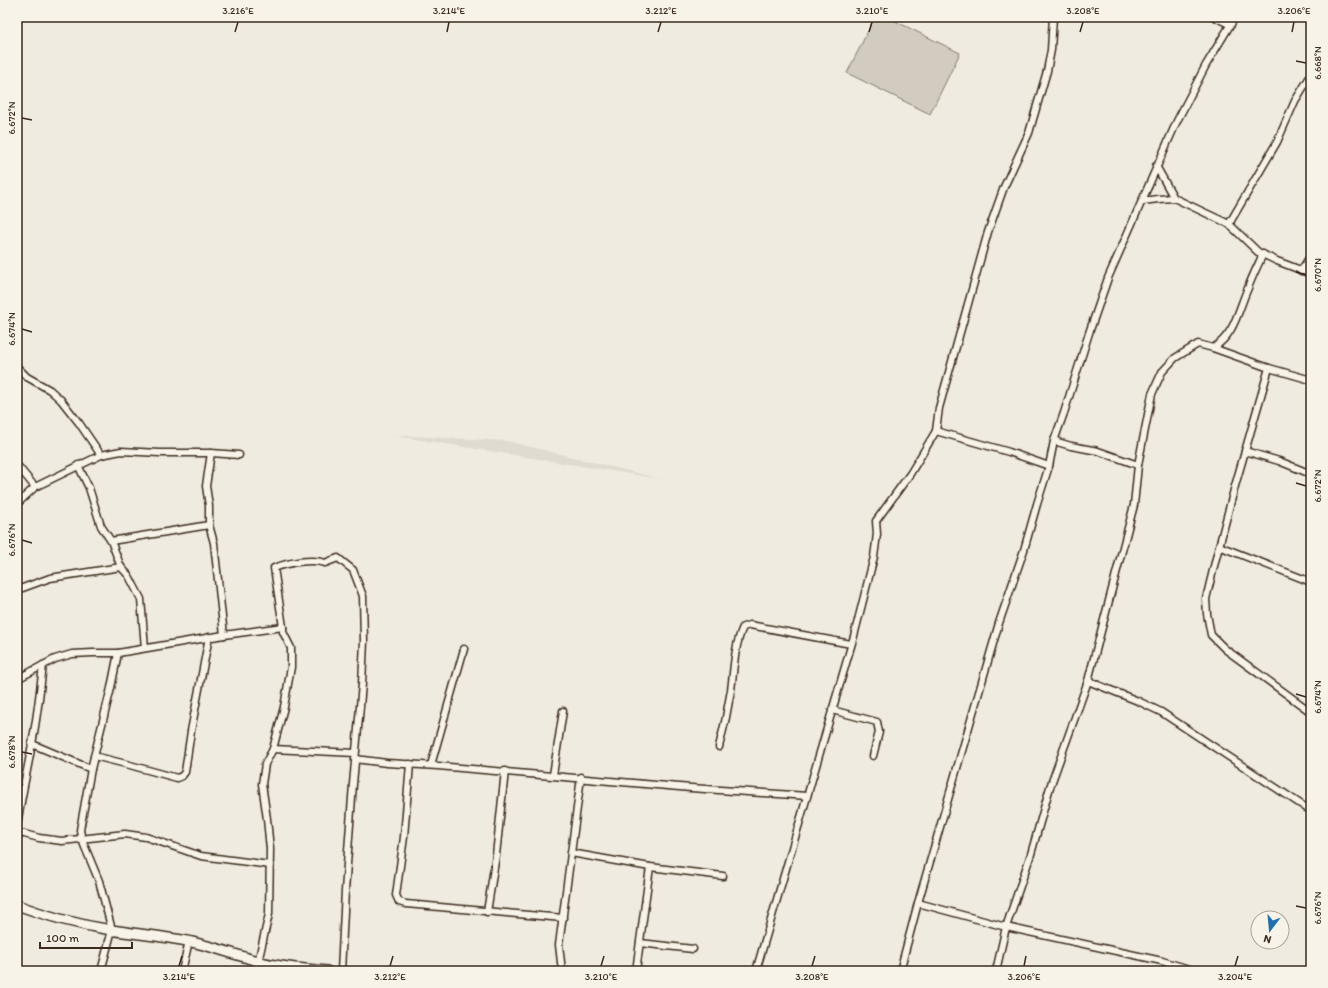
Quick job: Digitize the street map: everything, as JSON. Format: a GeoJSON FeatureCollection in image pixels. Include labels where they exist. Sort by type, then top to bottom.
{"type":"FeatureCollection","features":[{"type":"Feature","properties":{"kind":"street"},"geometry":{"type":"LineString","coordinates":[[756,971],[851,644],[874,557],[877,534],[876,521],[910,474],[936,431],[940,408],[988,232],[1004,187],[1029,133],[1047,71],[1051,50],[1053,17]]}},
{"type":"Feature","properties":{"kind":"street"},"geometry":{"type":"LineString","coordinates":[[1215,17],[1231,25]]}},
{"type":"Feature","properties":{"kind":"street"},"geometry":{"type":"LineString","coordinates":[[900,971],[918,903],[999,622],[1024,550],[1049,466],[1054,441],[1108,278],[1177,121],[1206,65],[1235,17]]}},
{"type":"Feature","properties":{"kind":"street"},"geometry":{"type":"LineString","coordinates":[[1229,224],[1277,142],[1294,101],[1311,75]]}},
{"type":"Feature","properties":{"kind":"street"},"geometry":{"type":"LineString","coordinates":[[1156,166],[1174,198]]}},
{"type":"Feature","properties":{"kind":"street"},"geometry":{"type":"LineString","coordinates":[[1143,201],[1174,198],[1229,224],[1258,252],[1276,261],[1311,274]]}},
{"type":"Feature","properties":{"kind":"street"},"geometry":{"type":"LineString","coordinates":[[1213,348],[1222,343],[1232,330],[1263,254]]}},
{"type":"Feature","properties":{"kind":"street"},"geometry":{"type":"LineString","coordinates":[[1301,271],[1311,255]]}},
{"type":"Feature","properties":{"kind":"street"},"geometry":{"type":"LineString","coordinates":[[996,971],[1006,927],[1031,854],[1050,787],[1088,681],[1134,505],[1138,465],[1152,394],[1162,372],[1175,358],[1198,344],[1269,368],[1311,380]]}},
{"type":"Feature","properties":{"kind":"street"},"geometry":{"type":"LineString","coordinates":[[17,366],[27,377],[50,390],[61,400],[101,455]]}},
{"type":"Feature","properties":{"kind":"street"},"geometry":{"type":"LineString","coordinates":[[1269,368],[1219,546],[1206,599],[1206,614],[1211,635],[1225,649],[1311,712]]}},
{"type":"Feature","properties":{"kind":"street"},"geometry":{"type":"LineString","coordinates":[[17,378],[22,373]]}},
{"type":"Feature","properties":{"kind":"street"},"geometry":{"type":"LineString","coordinates":[[936,431],[1009,452],[1049,466]]}},
{"type":"Feature","properties":{"kind":"street"},"geometry":{"type":"LineString","coordinates":[[1054,441],[1098,451],[1138,465]]}},
{"type":"Feature","properties":{"kind":"street"},"geometry":{"type":"LineString","coordinates":[[1245,451],[1279,461],[1311,474]]}},
{"type":"Feature","properties":{"kind":"street"},"geometry":{"type":"LineString","coordinates":[[17,504],[35,487],[101,455],[121,452],[211,453],[239,455]]}},
{"type":"Feature","properties":{"kind":"street"},"geometry":{"type":"LineString","coordinates":[[211,453],[206,486],[209,506],[209,525],[214,543],[224,635]]}},
{"type":"Feature","properties":{"kind":"street"},"geometry":{"type":"LineString","coordinates":[[17,465],[35,487]]}},
{"type":"Feature","properties":{"kind":"street"},"geometry":{"type":"LineString","coordinates":[[78,465],[89,488],[101,526],[112,541],[121,567],[129,576],[141,599],[145,648]]}},
{"type":"Feature","properties":{"kind":"street"},"geometry":{"type":"LineString","coordinates":[[112,541],[209,525]]}},
{"type":"Feature","properties":{"kind":"street"},"geometry":{"type":"LineString","coordinates":[[1219,546],[1311,582]]}},
{"type":"Feature","properties":{"kind":"street"},"geometry":{"type":"LineString","coordinates":[[256,971],[269,914],[270,864],[267,819],[262,784],[265,764],[273,749],[284,707],[291,667],[291,648],[283,632],[274,568],[318,560],[325,563],[338,558],[352,570],[363,596],[364,642],[362,684],[346,876],[341,971]]}},
{"type":"Feature","properties":{"kind":"street"},"geometry":{"type":"LineString","coordinates":[[17,590],[50,578],[121,567]]}},
{"type":"Feature","properties":{"kind":"street"},"geometry":{"type":"LineString","coordinates":[[719,747],[729,704],[735,650],[743,627],[750,625],[851,644]]}},
{"type":"Feature","properties":{"kind":"street"},"geometry":{"type":"LineString","coordinates":[[17,679],[55,659],[72,654],[118,653],[209,637],[283,627]]}},
{"type":"Feature","properties":{"kind":"street"},"geometry":{"type":"LineString","coordinates":[[94,756],[177,778],[186,772],[191,731],[209,637]]}},
{"type":"Feature","properties":{"kind":"street"},"geometry":{"type":"LineString","coordinates":[[431,765],[464,649]]}},
{"type":"Feature","properties":{"kind":"street"},"geometry":{"type":"LineString","coordinates":[[101,971],[112,930],[99,881],[82,840],[80,830],[91,769],[118,653]]}},
{"type":"Feature","properties":{"kind":"street"},"geometry":{"type":"LineString","coordinates":[[17,826],[32,744],[43,665]]}},
{"type":"Feature","properties":{"kind":"street"},"geometry":{"type":"LineString","coordinates":[[1088,681],[1162,712],[1311,810]]}},
{"type":"Feature","properties":{"kind":"street"},"geometry":{"type":"LineString","coordinates":[[832,710],[877,722],[878,732],[873,756]]}},
{"type":"Feature","properties":{"kind":"street"},"geometry":{"type":"LineString","coordinates":[[552,775],[563,711]]}},
{"type":"Feature","properties":{"kind":"street"},"geometry":{"type":"LineString","coordinates":[[32,744],[91,769]]}},
{"type":"Feature","properties":{"kind":"street"},"geometry":{"type":"LineString","coordinates":[[273,749],[355,756],[387,763],[431,765],[581,777],[691,788],[807,796]]}},
{"type":"Feature","properties":{"kind":"street"},"geometry":{"type":"LineString","coordinates":[[410,764],[404,837],[396,895],[399,902],[406,904],[563,918]]}},
{"type":"Feature","properties":{"kind":"street"},"geometry":{"type":"LineString","coordinates":[[488,912],[505,771]]}},
{"type":"Feature","properties":{"kind":"street"},"geometry":{"type":"LineString","coordinates":[[562,971],[559,945],[581,777]]}},
{"type":"Feature","properties":{"kind":"street"},"geometry":{"type":"LineString","coordinates":[[17,832],[39,838],[62,841],[82,840],[125,834],[146,836],[201,856],[270,864]]}},
{"type":"Feature","properties":{"kind":"street"},"geometry":{"type":"LineString","coordinates":[[571,854],[650,867],[723,876]]}},
{"type":"Feature","properties":{"kind":"street"},"geometry":{"type":"LineString","coordinates":[[636,971],[650,867]]}},
{"type":"Feature","properties":{"kind":"street"},"geometry":{"type":"LineString","coordinates":[[918,903],[1006,927],[1162,961],[1196,971]]}},
{"type":"Feature","properties":{"kind":"street"},"geometry":{"type":"LineString","coordinates":[[17,906],[79,923],[112,930],[189,941],[258,961],[295,968],[326,971]]}},
{"type":"Feature","properties":{"kind":"street"},"geometry":{"type":"LineString","coordinates":[[182,971],[189,941]]}},
{"type":"Feature","properties":{"kind":"street"},"geometry":{"type":"LineString","coordinates":[[640,943],[693,949]]}},
{"type":"Feature","properties":{"kind":"shaded area"},"geometry":{"type":"Polygon","coordinates":[[[875,17],[887,17],[960,53],[930,114],[847,73],[875,17]]]}},
{"type":"Feature","properties":{"kind":"shaded area"},"geometry":{"type":"Polygon","coordinates":[[[390,435],[507,441],[661,479],[390,435]]]}}]}
